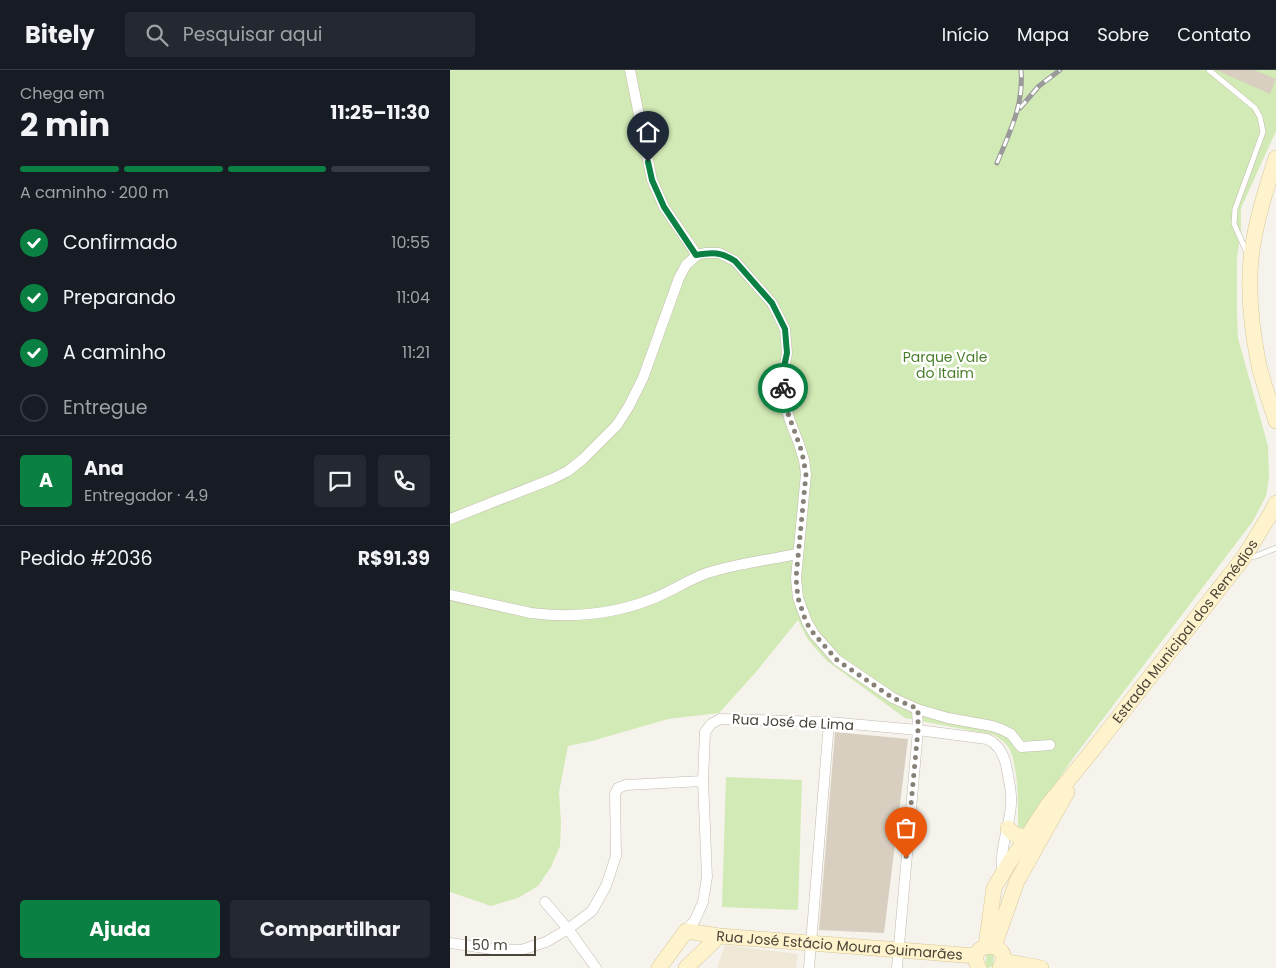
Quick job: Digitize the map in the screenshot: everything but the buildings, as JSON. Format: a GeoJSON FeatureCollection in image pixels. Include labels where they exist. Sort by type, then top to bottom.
{"type":"FeatureCollection","features":[{"type":"Feature","properties":{"kind":"main road"},"geometry":{"type":"LineString","coordinates":[[1276,158],[1264,193],[1253,243],[1251,262],[1251,315],[1255,344],[1276,421]]}},
{"type":"Feature","properties":{"kind":"main road","name":"Estrada Municipal dos Remédios"},"geometry":{"type":"LineString","coordinates":[[984,954],[994,888],[1003,873],[1047,806],[1244,557],[1276,503]]}},
{"type":"Feature","properties":{"kind":"main road","name":"Estrada Municipal dos Remédios"},"geometry":{"type":"LineString","coordinates":[[984,954],[1017,881],[1088,756]]}},
{"type":"Feature","properties":{"kind":"main road"},"geometry":{"type":"LineString","coordinates":[[1008,828],[1019,837],[1027,837]]}},
{"type":"Feature","properties":{"kind":"main road"},"geometry":{"type":"LineString","coordinates":[[1003,873],[1013,890]]}},
{"type":"Feature","properties":{"kind":"main road"},"geometry":{"type":"LineString","coordinates":[[659,968],[686,931],[719,936]]}},
{"type":"Feature","properties":{"kind":"main road","name":"Rua José Estácio Moura Guimarães"},"geometry":{"type":"LineString","coordinates":[[686,968],[719,936],[898,950],[984,954]]}},
{"type":"Feature","properties":{"kind":"main road"},"geometry":{"type":"LineString","coordinates":[[984,954],[1000,950],[1003,957],[1002,964],[1041,968]]}},
{"type":"Feature","properties":{"kind":"street"},"geometry":{"type":"LineString","coordinates":[[630,70],[652,180],[664,207],[696,255]]}},
{"type":"Feature","properties":{"kind":"street"},"geometry":{"type":"LineString","coordinates":[[450,519],[552,479],[568,471],[584,459],[617,425],[644,378],[679,278],[686,265],[696,255],[719,253],[735,261],[772,303],[785,329],[787,353],[782,376],[783,396],[804,460],[806,474],[796,578],[798,598],[806,622],[814,634],[837,660],[893,698],[918,709],[948,718],[1001,729],[1011,734],[1021,747],[1050,745]]}},
{"type":"Feature","properties":{"kind":"street"},"geometry":{"type":"LineString","coordinates":[[450,595],[538,614],[558,616],[619,610],[653,599],[694,579],[718,570],[797,554]]}},
{"type":"Feature","properties":{"kind":"street"},"geometry":{"type":"LineString","coordinates":[[897,968],[918,730],[918,709]]}},
{"type":"Feature","properties":{"kind":"street","name":"Rua José de Lima"},"geometry":{"type":"LineString","coordinates":[[686,931],[695,920],[703,902],[707,877],[703,781],[705,732],[711,724],[720,719],[829,722],[918,730],[987,739],[998,746],[1006,762],[1012,793],[1008,828]]}},
{"type":"Feature","properties":{"kind":"street"},"geometry":{"type":"LineString","coordinates":[[809,968],[829,722]]}},
{"type":"Feature","properties":{"kind":"street"},"geometry":{"type":"LineString","coordinates":[[450,943],[492,949],[521,950],[546,942],[568,929],[592,911],[606,886],[616,856],[615,794],[618,788],[626,785],[703,781]]}},
{"type":"Feature","properties":{"kind":"street"},"geometry":{"type":"LineString","coordinates":[[1003,873],[1002,857],[1008,828]]}},
{"type":"Feature","properties":{"kind":"street"},"geometry":{"type":"LineString","coordinates":[[545,902],[568,929],[596,968]]}},
{"type":"Feature","properties":{"kind":"lane"},"geometry":{"type":"LineString","coordinates":[[1210,70],[1255,108],[1260,117],[1263,132],[1235,209],[1234,224],[1251,262]]}},
{"type":"Feature","properties":{"kind":"lane"},"geometry":{"type":"LineString","coordinates":[[1244,557],[1256,556],[1276,548]]}},
{"type":"Feature","properties":{"kind":"shaded area"},"geometry":{"type":"Polygon","coordinates":[[[725,945],[798,954],[796,968],[717,968],[725,945]]]}},
{"type":"Feature","properties":{"kind":"green space","name":"Parque Vale do Itaim"},"geometry":{"type":"Polygon","coordinates":[[[450,70],[1276,70],[1276,131],[1241,208],[1241,229],[1237,258],[1238,338],[1268,446],[1269,477],[1266,496],[1253,521],[1074,757],[1026,829],[1018,827],[1015,766],[1009,748],[1004,742],[994,735],[905,718],[827,661],[807,638],[798,620],[756,672],[719,713],[668,719],[568,746],[559,792],[560,846],[551,867],[538,886],[518,898],[491,906],[450,892],[450,70]]]}},
{"type":"Feature","properties":{"kind":"green space"},"geometry":{"type":"Polygon","coordinates":[[[726,777],[802,780],[798,910],[722,907],[726,777]]]}},
{"type":"Feature","properties":{"kind":"green space"},"geometry":{"type":"Polygon","coordinates":[[[987,952],[994,955],[993,966],[988,968],[985,966],[987,952]]]}},
{"type":"Feature","properties":{"kind":"railway"},"geometry":{"type":"LineString","coordinates":[[997,163],[1015,118],[1020,95],[1021,70]]}},
{"type":"Feature","properties":{"kind":"railway"},"geometry":{"type":"LineString","coordinates":[[1020,108],[1039,86],[1060,70]]}},
{"type":"Feature","properties":{"kind":"way so far"},"geometry":{"type":"LineString","coordinates":[[783,388],[786,408],[804,460],[806,474],[796,578],[798,598],[806,622],[824,648],[837,660],[893,698],[918,709],[918,730],[906,858]]}},
{"type":"Feature","properties":{"kind":"route"},"geometry":{"type":"LineString","coordinates":[[648,162],[657,194],[696,255],[713,252],[728,256],[735,261],[772,303],[785,329],[787,353],[782,376],[783,388]]}}]}
